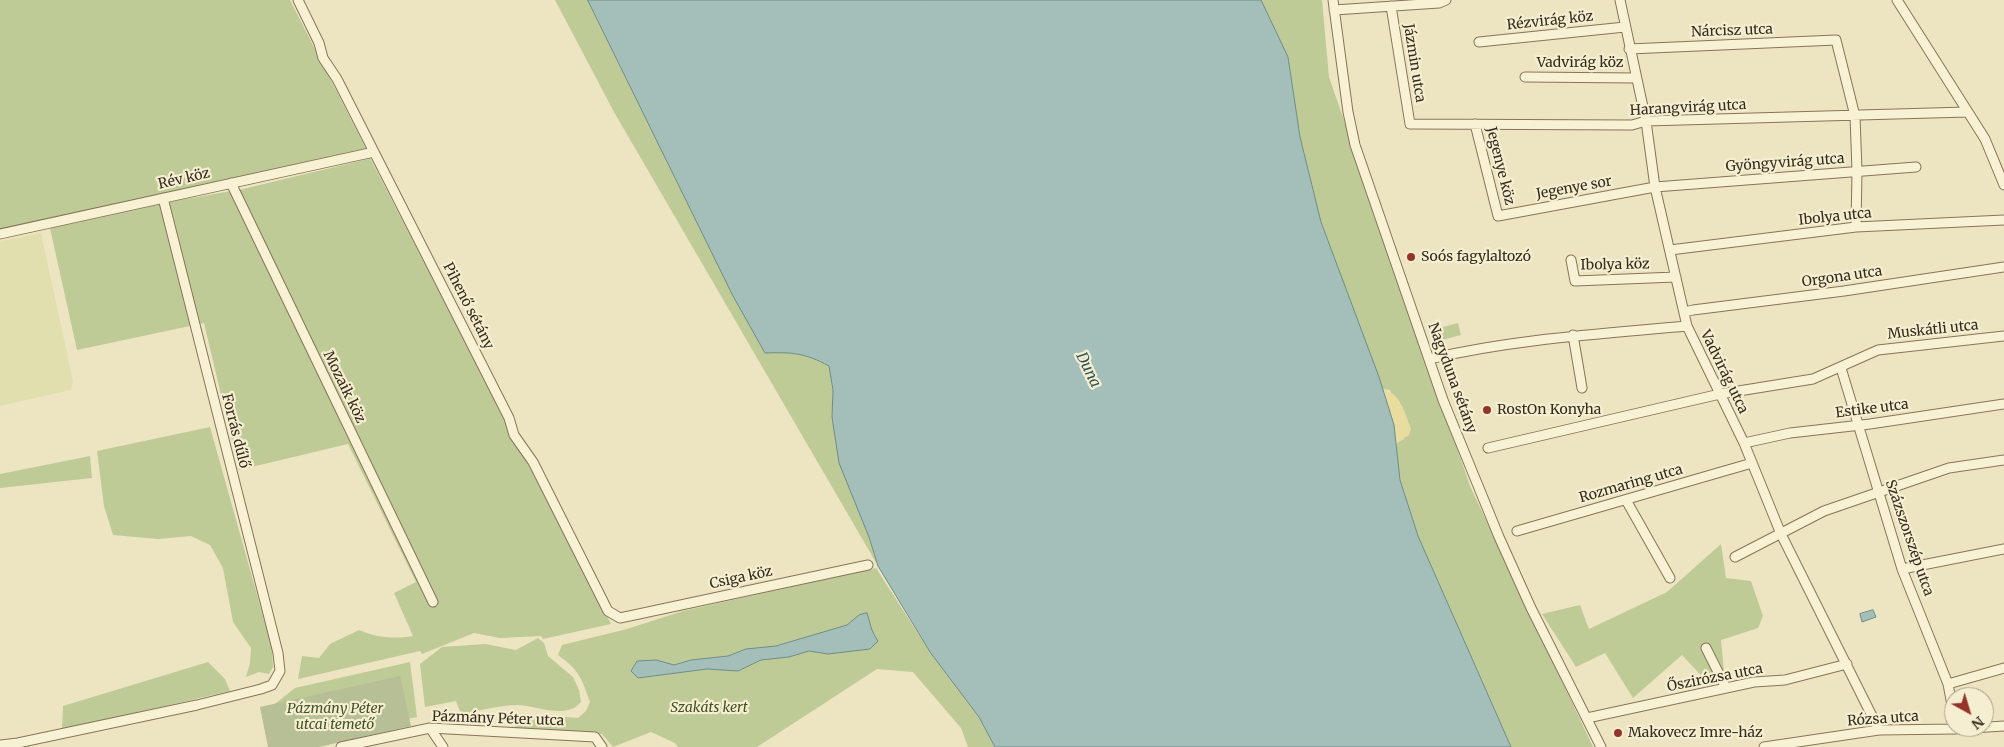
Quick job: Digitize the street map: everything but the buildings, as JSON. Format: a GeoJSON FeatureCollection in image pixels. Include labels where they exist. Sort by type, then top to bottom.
{"type":"FeatureCollection","features":[{"type":"Feature","properties":{"kind":"street","name":"Pihenő sétány"},"geometry":{"type":"LineString","coordinates":[[298,0],[319,43],[322,58],[338,78],[510,418],[514,435],[533,462],[608,611],[620,618]]}},
{"type":"Feature","properties":{"kind":"street","name":"Nagyduna sétány"},"geometry":{"type":"LineString","coordinates":[[1333,0],[1348,112],[1355,144],[1443,400],[1503,546],[1531,608],[1600,747]]}},
{"type":"Feature","properties":{"kind":"street"},"geometry":{"type":"LineString","coordinates":[[1334,10],[1439,3],[1446,0]]}},
{"type":"Feature","properties":{"kind":"street","name":"Vadvirág utca"},"geometry":{"type":"LineString","coordinates":[[1620,0],[1646,122],[1655,187],[1687,326],[1744,443],[1780,534],[1879,730]]}},
{"type":"Feature","properties":{"kind":"street"},"geometry":{"type":"LineString","coordinates":[[1897,0],[1985,139],[2004,185]]}},
{"type":"Feature","properties":{"kind":"street","name":"Jázmin utca"},"geometry":{"type":"LineString","coordinates":[[1391,6],[1410,124]]}},
{"type":"Feature","properties":{"kind":"street","name":"Rézvirág köz"},"geometry":{"type":"LineString","coordinates":[[1479,42],[1625,27]]}},
{"type":"Feature","properties":{"kind":"street","name":"Nárcisz utca"},"geometry":{"type":"LineString","coordinates":[[1630,48],[1836,40],[1855,116]]}},
{"type":"Feature","properties":{"kind":"street","name":"Vadvirág köz"},"geometry":{"type":"LineString","coordinates":[[1525,77],[1636,78]]}},
{"type":"Feature","properties":{"kind":"street","name":"Harangvirág utca"},"geometry":{"type":"LineString","coordinates":[[1410,124],[1632,125],[1646,122],[1967,112]]}},
{"type":"Feature","properties":{"kind":"street"},"geometry":{"type":"LineString","coordinates":[[1855,116],[1856,227]]}},
{"type":"Feature","properties":{"kind":"street","name":"Jegenye köz"},"geometry":{"type":"LineString","coordinates":[[1475,124],[1498,216]]}},
{"type":"Feature","properties":{"kind":"street","name":"Rév köz"},"geometry":{"type":"LineString","coordinates":[[0,234],[374,152]]}},
{"type":"Feature","properties":{"kind":"street","name":"Gyöngyvirág utca"},"geometry":{"type":"LineString","coordinates":[[1655,187],[1916,167]]}},
{"type":"Feature","properties":{"kind":"street","name":"Mozaik köz"},"geometry":{"type":"LineString","coordinates":[[231,183],[433,602]]}},
{"type":"Feature","properties":{"kind":"street","name":"Jegenye sor"},"geometry":{"type":"LineString","coordinates":[[1498,216],[1655,187]]}},
{"type":"Feature","properties":{"kind":"street","name":"Forrás dűlő"},"geometry":{"type":"LineString","coordinates":[[0,745],[18,743],[197,705],[261,689],[272,685],[280,671],[278,654],[163,198]]}},
{"type":"Feature","properties":{"kind":"street","name":"Ibolya utca"},"geometry":{"type":"LineString","coordinates":[[1670,250],[1856,227],[2004,220]]}},
{"type":"Feature","properties":{"kind":"street","name":"Ibolya köz"},"geometry":{"type":"LineString","coordinates":[[1571,260],[1574,281],[1676,277]]}},
{"type":"Feature","properties":{"kind":"street","name":"Orgona utca"},"geometry":{"type":"LineString","coordinates":[[1684,312],[2004,268]]}},
{"type":"Feature","properties":{"kind":"street"},"geometry":{"type":"LineString","coordinates":[[1429,359],[1468,350],[1573,335],[1687,326]]}},
{"type":"Feature","properties":{"kind":"street"},"geometry":{"type":"LineString","coordinates":[[1573,335],[1582,388]]}},
{"type":"Feature","properties":{"kind":"street","name":"Muskátli utca"},"geometry":{"type":"LineString","coordinates":[[1488,448],[1720,394],[1813,379],[1878,350],[2004,336]]}},
{"type":"Feature","properties":{"kind":"street","name":"Százszorszép utca"},"geometry":{"type":"LineString","coordinates":[[1841,368],[1902,569],[1949,687]]}},
{"type":"Feature","properties":{"kind":"street","name":"Estike utca"},"geometry":{"type":"LineString","coordinates":[[1744,443],[1790,433],[1858,426],[2004,404]]}},
{"type":"Feature","properties":{"kind":"street"},"geometry":{"type":"LineString","coordinates":[[1735,557],[1824,511],[1949,468],[2004,460]]}},
{"type":"Feature","properties":{"kind":"street","name":"Rozmaring utca"},"geometry":{"type":"LineString","coordinates":[[1517,531],[1752,463]]}},
{"type":"Feature","properties":{"kind":"street"},"geometry":{"type":"LineString","coordinates":[[1626,500],[1670,578]]}},
{"type":"Feature","properties":{"kind":"street"},"geometry":{"type":"LineString","coordinates":[[1902,569],[2004,549]]}},
{"type":"Feature","properties":{"kind":"street","name":"Csiga köz"},"geometry":{"type":"LineString","coordinates":[[620,618],[868,564]]}},
{"type":"Feature","properties":{"kind":"street"},"geometry":{"type":"LineString","coordinates":[[1706,648],[1726,688]]}},
{"type":"Feature","properties":{"kind":"street","name":"Őszirózsa utca"},"geometry":{"type":"LineString","coordinates":[[1587,718],[1754,682],[1785,680],[1847,664]]}},
{"type":"Feature","properties":{"kind":"street"},"geometry":{"type":"LineString","coordinates":[[1948,684],[2004,668]]}},
{"type":"Feature","properties":{"kind":"street"},"geometry":{"type":"LineString","coordinates":[[430,728],[443,747]]}},
{"type":"Feature","properties":{"kind":"street","name":"Pázmány Péter utca"},"geometry":{"type":"LineString","coordinates":[[340,747],[430,728],[595,737],[602,747]]}},
{"type":"Feature","properties":{"kind":"street","name":"Rózsa utca"},"geometry":{"type":"LineString","coordinates":[[1764,747],[1800,744],[1879,730],[1944,728]]}},
{"type":"Feature","properties":{"kind":"shaded area"},"geometry":{"type":"Polygon","coordinates":[[[41,233],[73,381],[71,390],[0,406],[0,241],[41,233]]]}},
{"type":"Feature","properties":{"kind":"green space"},"geometry":{"type":"Polygon","coordinates":[[[0,0],[290,0],[367,151],[0,229],[0,0]]]}},
{"type":"Feature","properties":{"kind":"green space"},"geometry":{"type":"Polygon","coordinates":[[[555,0],[588,0],[765,353],[798,354],[829,366],[833,390],[832,417],[878,566],[614,112],[555,0]]]}},
{"type":"Feature","properties":{"kind":"green space"},"geometry":{"type":"Polygon","coordinates":[[[1261,0],[1322,0],[1329,77],[1470,486],[1593,747],[1511,747],[1418,536],[1400,480],[1395,444],[1404,439],[1390,390],[1382,389],[1321,222],[1300,137],[1288,57],[1261,0]]]}},
{"type":"Feature","properties":{"kind":"green space"},"geometry":{"type":"Polygon","coordinates":[[[369,156],[611,624],[543,639],[541,636],[500,638],[474,633],[422,654],[420,651],[298,679],[302,656],[319,658],[330,644],[359,630],[386,637],[413,636],[394,593],[416,582],[348,444],[239,470],[204,323],[77,350],[50,228],[157,204],[243,189],[368,159],[369,156]]]}},
{"type":"Feature","properties":{"kind":"green space"},"geometry":{"type":"Polygon","coordinates":[[[1458,323],[1461,335],[1442,340],[1439,328],[1458,323]]]}},
{"type":"Feature","properties":{"kind":"green space"},"geometry":{"type":"Polygon","coordinates":[[[210,427],[272,648],[273,667],[269,674],[259,672],[246,677],[250,663],[251,648],[233,622],[223,568],[210,545],[191,536],[158,539],[113,535],[104,506],[97,451],[210,427]]]}},
{"type":"Feature","properties":{"kind":"green space"},"geometry":{"type":"Polygon","coordinates":[[[90,456],[92,478],[0,488],[0,474],[90,456]]]}},
{"type":"Feature","properties":{"kind":"green space"},"geometry":{"type":"Polygon","coordinates":[[[1721,544],[1726,578],[1751,581],[1763,616],[1758,628],[1721,640],[1724,672],[1709,684],[1682,655],[1633,698],[1605,653],[1576,667],[1542,614],[1580,605],[1589,629],[1667,592],[1721,544]]]}},
{"type":"Feature","properties":{"kind":"green space","name":"Szakáts kert"},"geometry":{"type":"Polygon","coordinates":[[[876,568],[930,652],[979,717],[995,747],[968,747],[961,728],[913,672],[877,669],[757,747],[678,747],[675,743],[651,732],[613,747],[602,734],[516,729],[511,713],[578,718],[586,711],[590,702],[582,680],[575,670],[558,655],[562,645],[627,629],[683,611],[876,568]],[[859,615],[847,625],[776,646],[746,649],[728,656],[691,660],[674,665],[656,660],[637,661],[631,671],[638,678],[707,669],[738,671],[761,660],[789,657],[809,651],[828,654],[870,649],[878,641],[871,630],[870,622],[859,615]]]}},
{"type":"Feature","properties":{"kind":"green space"},"geometry":{"type":"Polygon","coordinates":[[[538,638],[544,643],[548,656],[573,677],[579,690],[581,702],[574,708],[559,711],[514,705],[461,714],[456,701],[425,707],[420,664],[442,647],[485,644],[516,650],[538,638]]]}},
{"type":"Feature","properties":{"kind":"green space"},"geometry":{"type":"Polygon","coordinates":[[[208,662],[225,679],[230,691],[62,730],[63,706],[208,662]]]}},
{"type":"Feature","properties":{"kind":"green space","name":"Pázmány Péter utcai temető"},"geometry":{"type":"Polygon","coordinates":[[[410,662],[417,717],[274,747],[266,711],[295,688],[410,662]]]}},
{"type":"Feature","properties":{"kind":"green space","name":"Pázmány Péter utcai temető"},"geometry":{"type":"Polygon","coordinates":[[[400,676],[411,726],[319,747],[268,747],[260,707],[400,676]]]}},
{"type":"Feature","properties":{"kind":"sand"},"geometry":{"type":"Polygon","coordinates":[[[1382,389],[1393,394],[1398,399],[1411,429],[1409,435],[1395,444],[1394,425],[1382,389]]]}},
{"type":"Feature","properties":{"kind":"water","name":"Duna"},"geometry":{"type":"Polygon","coordinates":[[[588,0],[1261,0],[1288,57],[1300,137],[1321,222],[1379,377],[1394,425],[1400,480],[1418,536],[1511,747],[995,747],[979,717],[930,652],[878,566],[869,537],[839,463],[832,417],[833,390],[829,366],[813,358],[798,354],[765,353],[733,296],[588,0]]]}},
{"type":"Feature","properties":{"kind":"water"},"geometry":{"type":"Polygon","coordinates":[[[1873,610],[1876,617],[1862,622],[1860,614],[1873,610]]]}},
{"type":"Feature","properties":{"kind":"water"},"geometry":{"type":"Polygon","coordinates":[[[867,613],[872,630],[878,641],[870,649],[828,654],[809,651],[789,657],[761,660],[738,671],[707,669],[638,678],[631,671],[637,661],[656,660],[674,665],[691,660],[728,656],[746,649],[776,646],[847,625],[859,615],[867,613]]]}},
{"type":"Feature","properties":{"kind":"place","name":"Soós fagylaltozó"},"geometry":{"type":"Point","coordinates":[1411,257]}},
{"type":"Feature","properties":{"kind":"place","name":"RostOn Konyha"},"geometry":{"type":"Point","coordinates":[1487,410]}},
{"type":"Feature","properties":{"kind":"place","name":"Makovecz Imre-ház"},"geometry":{"type":"Point","coordinates":[1618,733]}}]}
